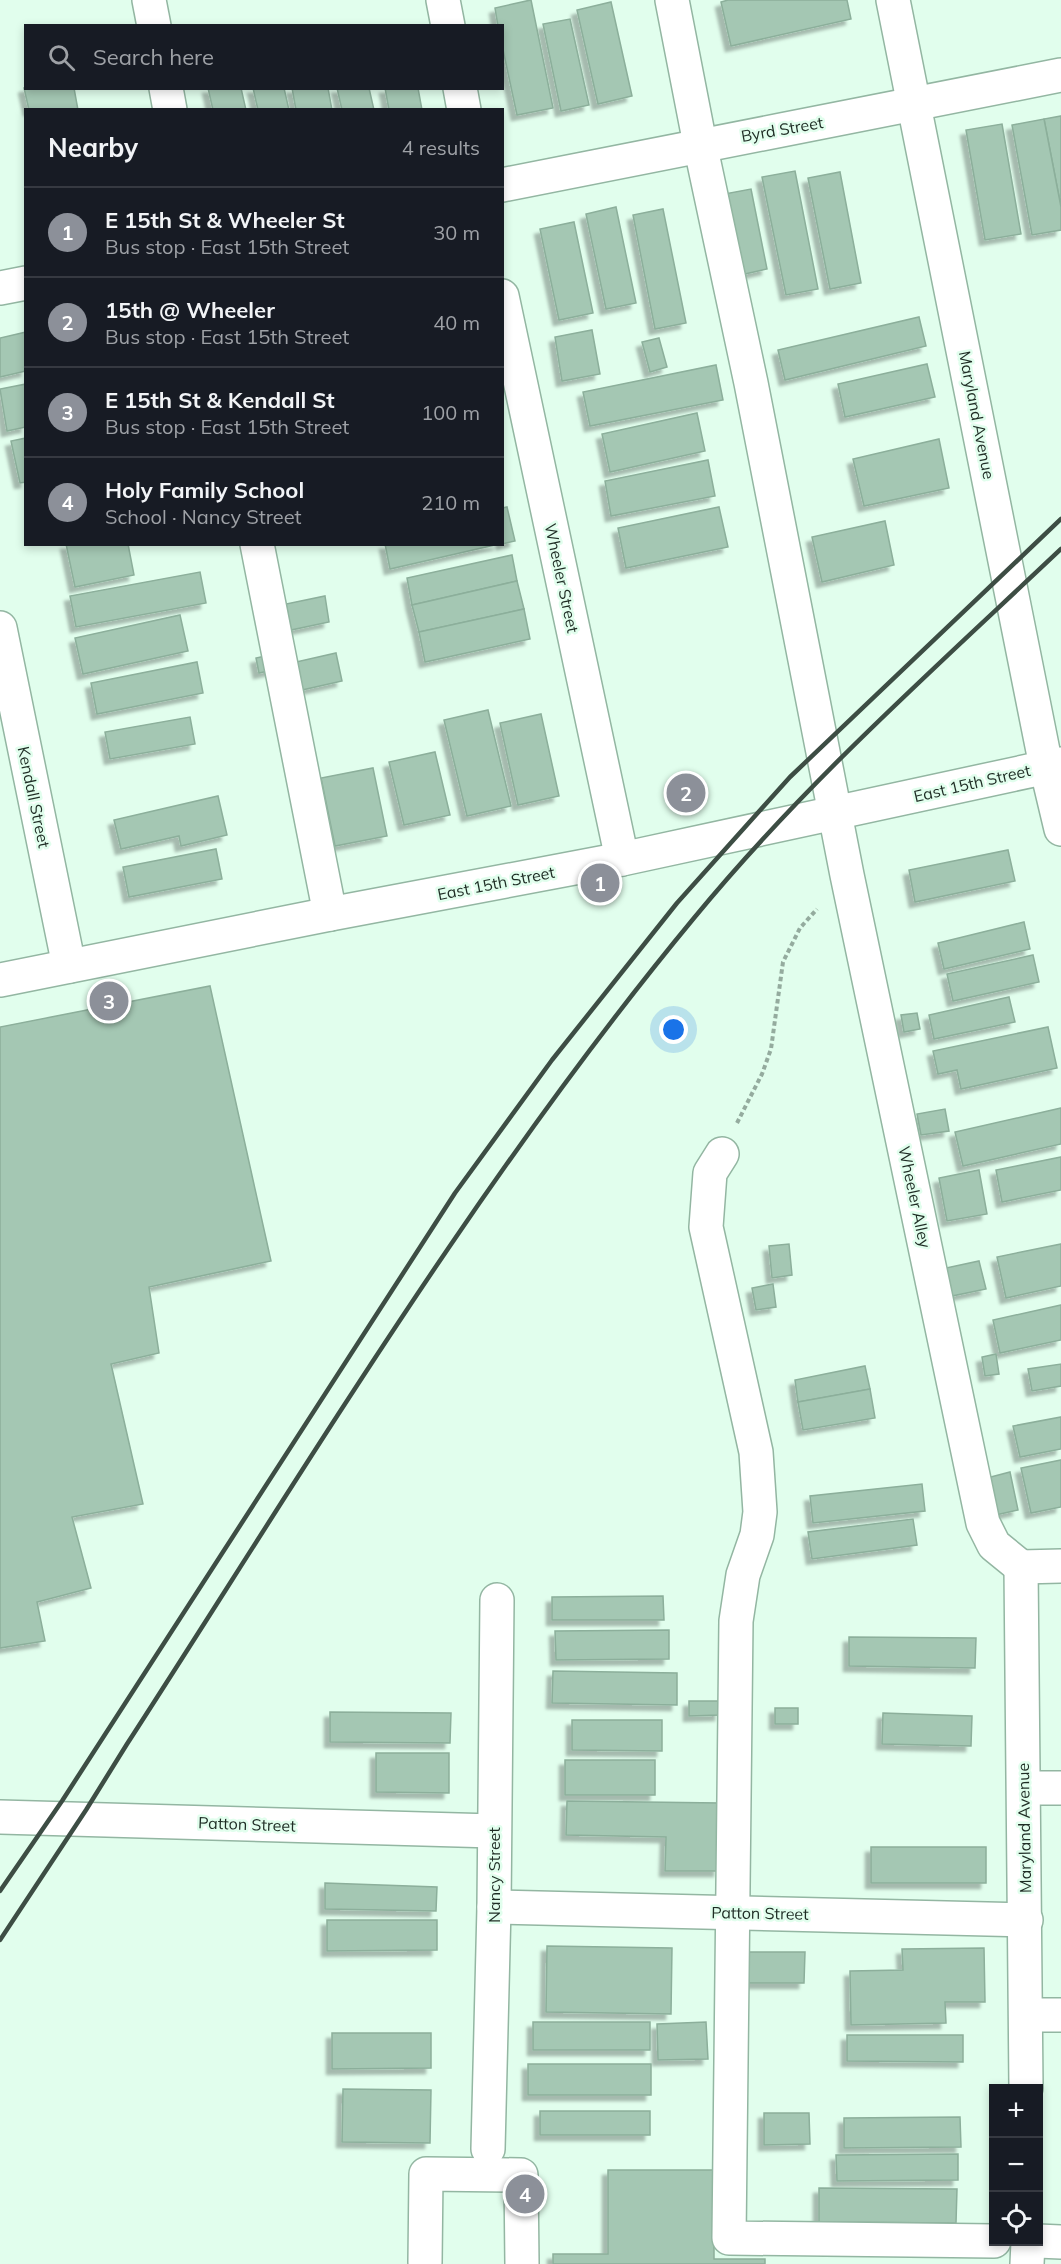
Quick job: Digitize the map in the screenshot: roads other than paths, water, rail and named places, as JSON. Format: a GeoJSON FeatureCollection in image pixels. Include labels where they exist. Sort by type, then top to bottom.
{"type":"FeatureCollection","features":[{"type":"Feature","properties":{"kind":"street"},"geometry":{"type":"LineString","coordinates":[[149,0],[154,24]]}},
{"type":"Feature","properties":{"kind":"street"},"geometry":{"type":"LineString","coordinates":[[443,0],[448,24]]}},
{"type":"Feature","properties":{"kind":"street","name":"Wheeler Alley"},"geometry":{"type":"LineString","coordinates":[[672,0],[700,144],[752,383],[835,813],[982,1523],[994,1545],[1021,1567]]}},
{"type":"Feature","properties":{"kind":"street","name":"Maryland Avenue"},"geometry":{"type":"LineString","coordinates":[[893,0],[1054,765],[1061,829]]}},
{"type":"Feature","properties":{"kind":"street","name":"Byrd Street"},"geometry":{"type":"LineString","coordinates":[[504,185],[700,144],[915,105],[1061,75]]}},
{"type":"Feature","properties":{"kind":"street"},"geometry":{"type":"LineString","coordinates":[[166,90],[170,108]]}},
{"type":"Feature","properties":{"kind":"street"},"geometry":{"type":"LineString","coordinates":[[460,90],[464,108]]}},
{"type":"Feature","properties":{"kind":"street"},"geometry":{"type":"LineString","coordinates":[[0,288],[24,283]]}},
{"type":"Feature","properties":{"kind":"street","name":"Wheeler Street"},"geometry":{"type":"LineString","coordinates":[[504,305],[622,859]]}},
{"type":"Feature","properties":{"kind":"street"},"geometry":{"type":"LineString","coordinates":[[257,546],[330,914]]}},
{"type":"Feature","properties":{"kind":"street","name":"Kendall Street"},"geometry":{"type":"LineString","coordinates":[[0,628],[69,966]]}},
{"type":"Feature","properties":{"kind":"street","name":"East 15th Street"},"geometry":{"type":"LineString","coordinates":[[0,980],[622,859],[1054,765]]}},
{"type":"Feature","properties":{"kind":"street"},"geometry":{"type":"LineString","coordinates":[[722,1154],[710,1173],[706,1227],[756,1452],[760,1512],[758,1535],[743,1575],[736,1621],[729,2238],[989,2241]]}},
{"type":"Feature","properties":{"kind":"street"},"geometry":{"type":"LineString","coordinates":[[1021,1567],[1061,1566]]}},
{"type":"Feature","properties":{"kind":"street","name":"Maryland Avenue"},"geometry":{"type":"LineString","coordinates":[[1021,1567],[1026,2084]]}},
{"type":"Feature","properties":{"kind":"street","name":"Nancy Street"},"geometry":{"type":"LineString","coordinates":[[488,2149],[494,1907],[497,1600]]}},
{"type":"Feature","properties":{"kind":"street"},"geometry":{"type":"LineString","coordinates":[[1024,1788],[1061,1788]]}},
{"type":"Feature","properties":{"kind":"street","name":"Patton Street"},"geometry":{"type":"LineString","coordinates":[[0,1817],[494,1831]]}},
{"type":"Feature","properties":{"kind":"street","name":"Patton Street"},"geometry":{"type":"LineString","coordinates":[[494,1907],[1026,1920]]}},
{"type":"Feature","properties":{"kind":"street"},"geometry":{"type":"LineString","coordinates":[[1026,2015],[1061,2015]]}},
{"type":"Feature","properties":{"kind":"street"},"geometry":{"type":"LineString","coordinates":[[425,2262],[426,2174],[521,2175],[522,2264]]}},
{"type":"Feature","properties":{"kind":"street"},"geometry":{"type":"LineString","coordinates":[[1043,2241],[1061,2241]]}},
{"type":"Feature","properties":{"kind":"street"},"geometry":{"type":"LineString","coordinates":[[1027,2264],[1028,2246]]}},
{"type":"Feature","properties":{"kind":"railway"},"geometry":{"type":"LineString","coordinates":[[0,1891],[62,1801],[455,1193],[552,1060],[677,903],[790,777],[1061,519]]}},
{"type":"Feature","properties":{"kind":"railway"},"geometry":{"type":"LineString","coordinates":[[0,1940],[86,1810],[398,1322],[541,1116],[616,1016],[694,918],[780,821],[872,728],[1061,549]]}},
{"type":"Feature","properties":{"kind":"place","name":"15th @ Wheeler"},"geometry":{"type":"Point","coordinates":[686,793]}},
{"type":"Feature","properties":{"kind":"place","name":"E 15th St & Wheeler St"},"geometry":{"type":"Point","coordinates":[600,883]}},
{"type":"Feature","properties":{"kind":"place","name":"E 15th St & Kendall St"},"geometry":{"type":"Point","coordinates":[109,1001]}},
{"type":"Feature","properties":{"kind":"place","name":"Holy Family School"},"geometry":{"type":"Point","coordinates":[525,2194]}}]}
